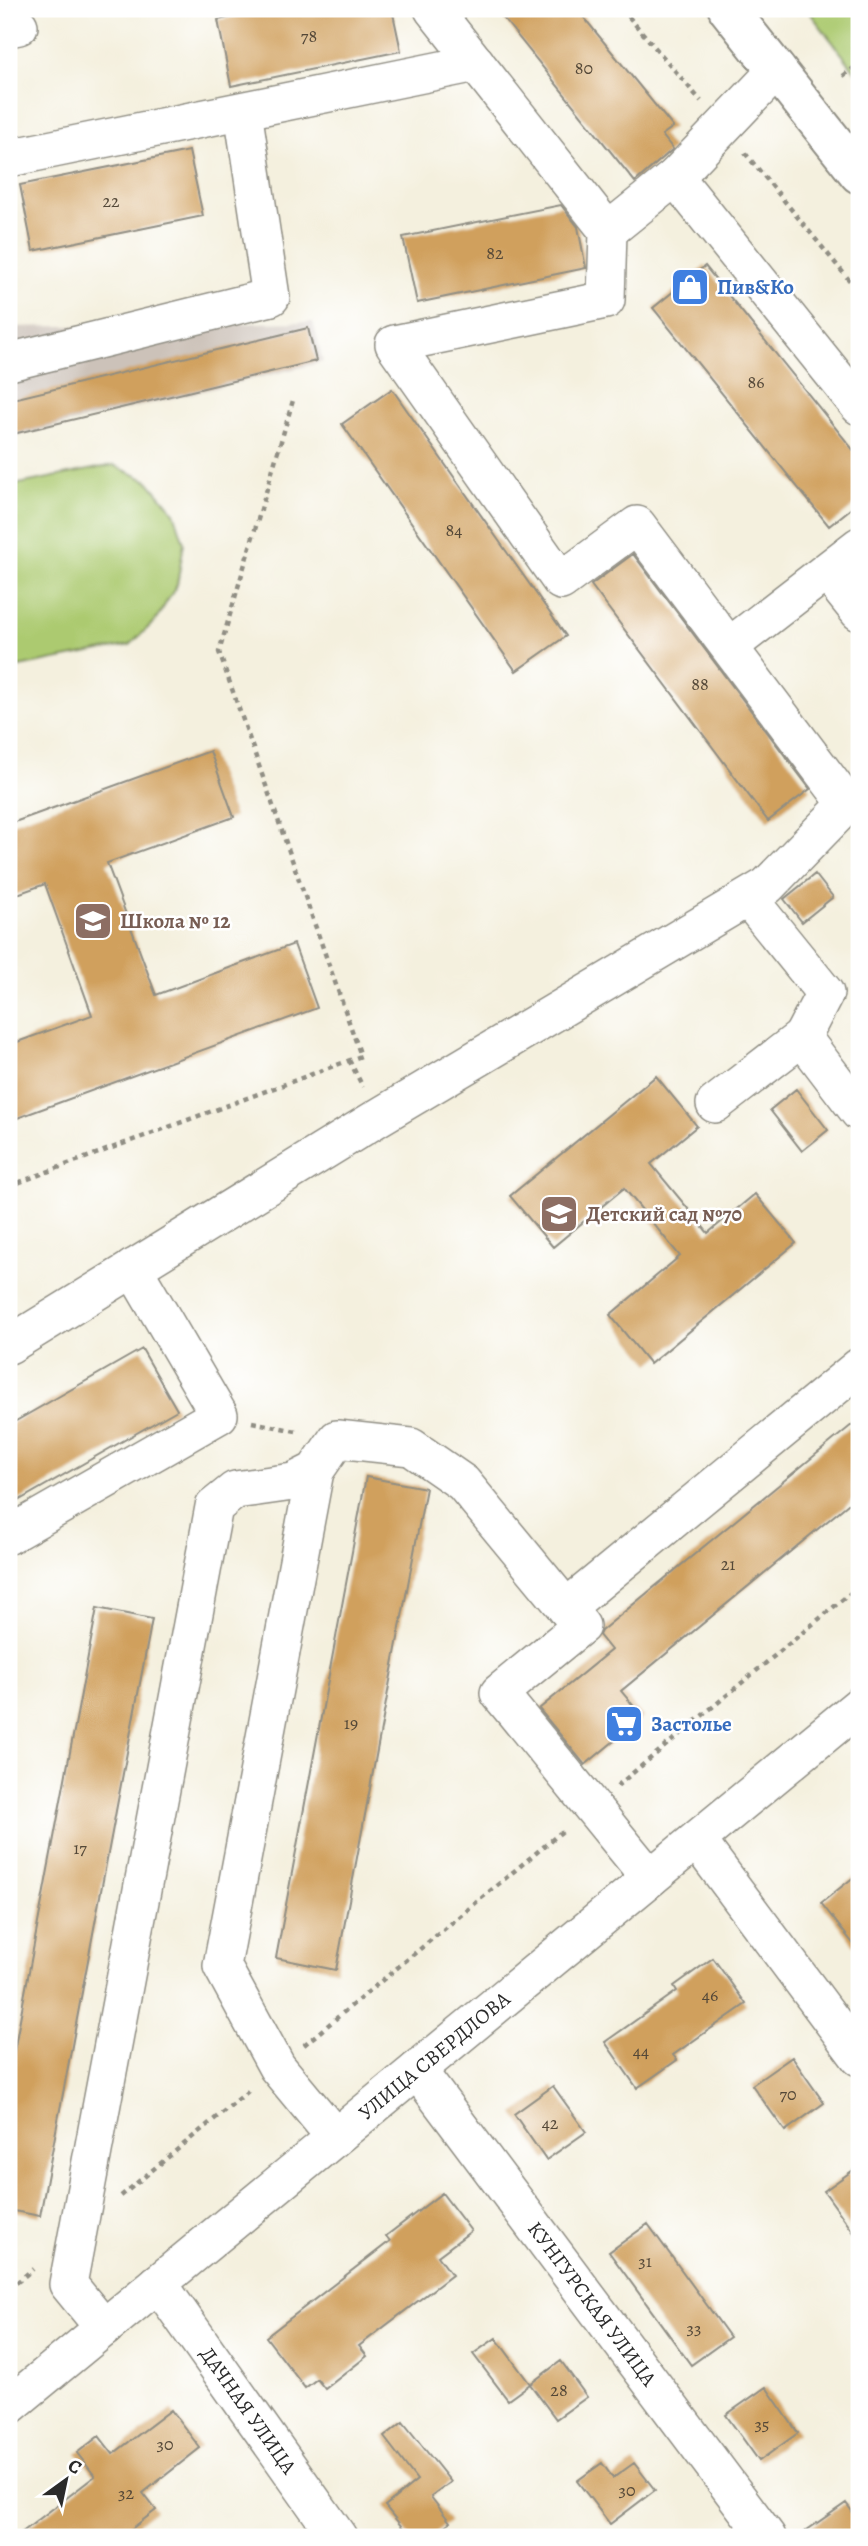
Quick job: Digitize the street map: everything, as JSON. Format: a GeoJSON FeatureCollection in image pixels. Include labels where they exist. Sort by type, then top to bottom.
{"type":"FeatureCollection","features":[{"type":"Feature","properties":{"kind":"main road"},"geometry":{"type":"LineString","coordinates":[[728,9],[859,174]]}},
{"type":"Feature","properties":{"kind":"street"},"geometry":{"type":"LineString","coordinates":[[10,1340],[767,886],[846,804],[637,524],[561,581],[394,344],[606,300],[608,231],[433,9]]}},
{"type":"Feature","properties":{"kind":"street"},"geometry":{"type":"LineString","coordinates":[[9,158],[476,63]]}},
{"type":"Feature","properties":{"kind":"street"},"geometry":{"type":"LineString","coordinates":[[608,231],[675,177],[777,70]]}},
{"type":"Feature","properties":{"kind":"street"},"geometry":{"type":"LineString","coordinates":[[9,362],[271,297],[243,111]]}},
{"type":"Feature","properties":{"kind":"street"},"geometry":{"type":"LineString","coordinates":[[675,177],[859,406]]}},
{"type":"Feature","properties":{"kind":"street"},"geometry":{"type":"LineString","coordinates":[[730,646],[859,546]]}},
{"type":"Feature","properties":{"kind":"street"},"geometry":{"type":"LineString","coordinates":[[827,572],[859,612]]}},
{"type":"Feature","properties":{"kind":"street"},"geometry":{"type":"LineString","coordinates":[[715,1104],[802,1037],[825,993],[748,898]]}},
{"type":"Feature","properties":{"kind":"street"},"geometry":{"type":"LineString","coordinates":[[802,1037],[859,1112]]}},
{"type":"Feature","properties":{"kind":"street"},"geometry":{"type":"LineString","coordinates":[[9,1535],[219,1415],[134,1268]]}},
{"type":"Feature","properties":{"kind":"street"},"geometry":{"type":"LineString","coordinates":[[566,1608],[859,1367]]}},
{"type":"Feature","properties":{"kind":"street"},"geometry":{"type":"LineString","coordinates":[[335,2137],[277,2067],[222,1966],[315,1471],[337,1439],[411,1447],[463,1483],[580,1626],[499,1693],[650,1878]]}},
{"type":"Feature","properties":{"kind":"street"},"geometry":{"type":"LineString","coordinates":[[104,2328],[68,2284],[214,1507],[235,1490],[293,1482],[315,1471]]}},
{"type":"Feature","properties":{"kind":"street","name":"УЛИЦА СВЕРДЛОВА"},"geometry":{"type":"LineString","coordinates":[[9,2406],[859,1706]]}},
{"type":"Feature","properties":{"kind":"street"},"geometry":{"type":"LineString","coordinates":[[697,1840],[859,2057]]}},
{"type":"Feature","properties":{"kind":"street","name":"КУНГУРСКАЯ УЛИЦА"},"geometry":{"type":"LineString","coordinates":[[417,2070],[767,2537]]}},
{"type":"Feature","properties":{"kind":"street","name":"ДАЧНАЯ УЛИЦА"},"geometry":{"type":"LineString","coordinates":[[158,2283],[338,2537]]}},
{"type":"Feature","properties":{"kind":"path"},"geometry":{"type":"LineString","coordinates":[[843,76],[859,64]]}},
{"type":"Feature","properties":{"kind":"path"},"geometry":{"type":"LineString","coordinates":[[9,1186],[361,1056],[219,652],[294,397]]}},
{"type":"Feature","properties":{"kind":"path"},"geometry":{"type":"LineString","coordinates":[[219,1415],[337,1439]]}},
{"type":"Feature","properties":{"kind":"path"},"geometry":{"type":"LineString","coordinates":[[120,2198],[859,1586]]}},
{"type":"Feature","properties":{"kind":"path"},"geometry":{"type":"LineString","coordinates":[[9,2289],[78,2232]]}},
{"type":"Feature","properties":{"kind":"shaded area"},"geometry":{"type":"Polygon","coordinates":[[[313,322],[323,362],[9,438],[9,327],[313,322]]]}},
{"type":"Feature","properties":{"kind":"green space"},"geometry":{"type":"Polygon","coordinates":[[[807,9],[859,9],[859,76],[807,9]]]}},
{"type":"Feature","properties":{"kind":"green space"},"geometry":{"type":"Polygon","coordinates":[[[113,465],[148,481],[174,512],[184,543],[177,585],[155,621],[130,645],[9,669],[9,486],[113,465]]]}},
{"type":"Feature","properties":{"kind":"building"},"geometry":{"type":"Polygon","coordinates":[[[272,9],[392,9],[401,51],[231,86],[218,20],[272,9]]]}},
{"type":"Feature","properties":{"kind":"building"},"geometry":{"type":"Polygon","coordinates":[[[496,9],[577,9],[673,127],[662,135],[673,149],[635,182],[496,9]]]}},
{"type":"Feature","properties":{"kind":"building"},"geometry":{"type":"Polygon","coordinates":[[[189,151],[203,216],[33,251],[20,185],[189,151]]]}},
{"type":"Feature","properties":{"kind":"building"},"geometry":{"type":"Polygon","coordinates":[[[561,205],[578,227],[586,268],[417,303],[403,237],[561,205]]]}},
{"type":"Feature","properties":{"kind":"building"},"geometry":{"type":"Polygon","coordinates":[[[705,266],[859,457],[859,502],[829,526],[653,308],[705,266]]]}},
{"type":"Feature","properties":{"kind":"building"},"geometry":{"type":"Polygon","coordinates":[[[308,328],[316,361],[9,435],[9,400],[308,328]]]}},
{"type":"Feature","properties":{"kind":"building"},"geometry":{"type":"Polygon","coordinates":[[[392,389],[566,636],[516,671],[342,424],[392,389]]]}},
{"type":"Feature","properties":{"kind":"building"},"geometry":{"type":"Polygon","coordinates":[[[633,554],[810,789],[768,821],[591,585],[633,554]]]}},
{"type":"Feature","properties":{"kind":"building","name":"Школа № 12"},"geometry":{"type":"Polygon","coordinates":[[[210,751],[234,817],[107,863],[156,995],[294,944],[317,1008],[9,1121],[9,1045],[92,1015],[45,884],[9,897],[9,824],[210,751]]]}},
{"type":"Feature","properties":{"kind":"building"},"geometry":{"type":"Polygon","coordinates":[[[815,874],[833,897],[802,922],[784,899],[815,874]]]}},
{"type":"Feature","properties":{"kind":"building","name":"Детский сад №70"},"geometry":{"type":"Polygon","coordinates":[[[656,1076],[697,1126],[651,1164],[708,1233],[755,1194],[796,1243],[650,1364],[610,1315],[680,1256],[624,1188],[553,1247],[510,1196],[656,1076]]]}},
{"type":"Feature","properties":{"kind":"building"},"geometry":{"type":"Polygon","coordinates":[[[796,1089],[828,1130],[802,1151],[770,1110],[796,1089]]]}},
{"type":"Feature","properties":{"kind":"building"},"geometry":{"type":"Polygon","coordinates":[[[142,1349],[177,1410],[9,1506],[9,1425],[142,1349]]]}},
{"type":"Feature","properties":{"kind":"building"},"geometry":{"type":"Polygon","coordinates":[[[859,1419],[859,1495],[621,1691],[643,1717],[585,1765],[539,1709],[611,1650],[599,1635],[601,1631],[859,1419]]]}},
{"type":"Feature","properties":{"kind":"building"},"geometry":{"type":"Polygon","coordinates":[[[366,1477],[426,1488],[336,1970],[276,1958],[366,1477]]]}},
{"type":"Feature","properties":{"kind":"building"},"geometry":{"type":"Polygon","coordinates":[[[97,1608],[152,1619],[40,2216],[9,2210],[9,2078],[97,1608]]]}},
{"type":"Feature","properties":{"kind":"building"},"geometry":{"type":"Polygon","coordinates":[[[859,1873],[859,1951],[821,1903],[859,1873]]]}},
{"type":"Feature","properties":{"kind":"building"},"geometry":{"type":"Polygon","coordinates":[[[713,1958],[746,2004],[673,2055],[677,2060],[637,2088],[605,2042],[677,1991],[674,1986],[713,1958]]]}},
{"type":"Feature","properties":{"kind":"building"},"geometry":{"type":"Polygon","coordinates":[[[792,2057],[824,2103],[785,2131],[752,2085],[792,2057]]]}},
{"type":"Feature","properties":{"kind":"building"},"geometry":{"type":"Polygon","coordinates":[[[553,2086],[586,2132],[546,2160],[514,2114],[553,2086]]]}},
{"type":"Feature","properties":{"kind":"building"},"geometry":{"type":"Polygon","coordinates":[[[859,2166],[859,2240],[824,2191],[859,2166]]]}},
{"type":"Feature","properties":{"kind":"building"},"geometry":{"type":"Polygon","coordinates":[[[442,2193],[471,2231],[438,2256],[452,2275],[359,2346],[367,2356],[325,2389],[317,2379],[305,2388],[266,2337],[390,2241],[386,2236],[442,2193]]]}},
{"type":"Feature","properties":{"kind":"building"},"geometry":{"type":"Polygon","coordinates":[[[648,2224],[730,2337],[691,2365],[609,2252],[648,2224]]]}},
{"type":"Feature","properties":{"kind":"building"},"geometry":{"type":"Polygon","coordinates":[[[496,2338],[530,2384],[508,2400],[473,2354],[496,2338]]]}},
{"type":"Feature","properties":{"kind":"building"},"geometry":{"type":"Polygon","coordinates":[[[561,2361],[587,2397],[556,2419],[530,2384],[561,2361]]]}},
{"type":"Feature","properties":{"kind":"building"},"geometry":{"type":"Polygon","coordinates":[[[766,2387],[798,2433],[759,2461],[726,2415],[766,2387]]]}},
{"type":"Feature","properties":{"kind":"building"},"geometry":{"type":"Polygon","coordinates":[[[171,2410],[200,2448],[143,2493],[156,2510],[121,2537],[16,2537],[95,2476],[77,2453],[99,2436],[113,2454],[171,2410]]]}},
{"type":"Feature","properties":{"kind":"building"},"geometry":{"type":"Polygon","coordinates":[[[403,2422],[451,2482],[431,2497],[450,2522],[430,2537],[410,2537],[385,2506],[417,2480],[384,2437],[403,2422]]]}},
{"type":"Feature","properties":{"kind":"building"},"geometry":{"type":"Polygon","coordinates":[[[602,2463],[613,2478],[634,2463],[655,2490],[610,2524],[577,2481],[602,2463]]]}},
{"type":"Feature","properties":{"kind":"building"},"geometry":{"type":"Polygon","coordinates":[[[846,2503],[859,2521],[859,2537],[797,2537],[846,2503]]]}},
{"type":"Feature","properties":{"kind":"place","name":"Пив&Ко"},"geometry":{"type":"Point","coordinates":[690,287]}},
{"type":"Feature","properties":{"kind":"place","name":"Школа № 12"},"geometry":{"type":"Point","coordinates":[93,921]}},
{"type":"Feature","properties":{"kind":"place","name":"Детский сад №70"},"geometry":{"type":"Point","coordinates":[559,1214]}},
{"type":"Feature","properties":{"kind":"place","name":"Застолье"},"geometry":{"type":"Point","coordinates":[624,1724]}}]}
